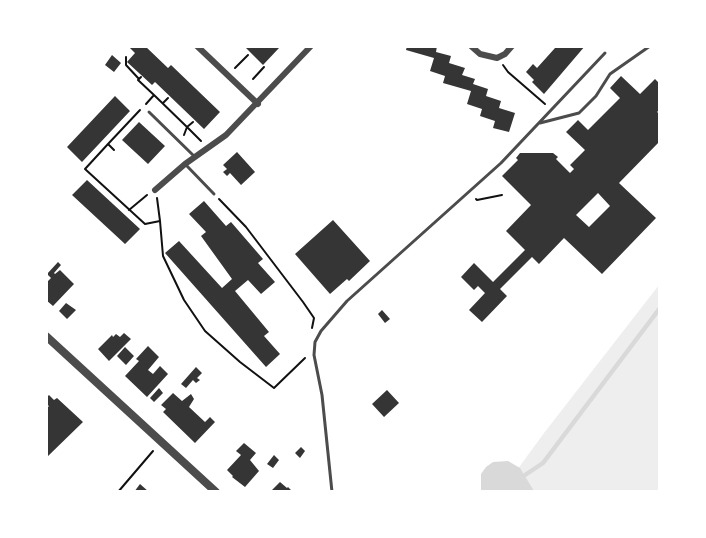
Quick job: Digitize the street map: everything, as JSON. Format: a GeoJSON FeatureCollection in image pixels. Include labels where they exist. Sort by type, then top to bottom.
{"type":"FeatureCollection","features":[{"type":"Feature","properties":{"kind":"street"},"geometry":{"type":"LineString","coordinates":[[197,46],[258,104]]}},
{"type":"Feature","properties":{"kind":"street"},"geometry":{"type":"LineString","coordinates":[[155,190],[185,164],[226,135],[311,46]]}},
{"type":"Feature","properties":{"kind":"street"},"geometry":{"type":"LineString","coordinates":[[471,46],[480,54],[497,58],[505,54],[512,46]]}},
{"type":"Feature","properties":{"kind":"street"},"geometry":{"type":"LineString","coordinates":[[46,336],[216,492]]}},
{"type":"Feature","properties":{"kind":"lane"},"geometry":{"type":"LineString","coordinates":[[539,123],[579,113],[596,96],[610,74],[650,46]]}},
{"type":"Feature","properties":{"kind":"lane"},"geometry":{"type":"LineString","coordinates":[[332,492],[322,396],[314,355],[315,342],[321,331],[347,301],[469,193],[605,53]]}},
{"type":"Feature","properties":{"kind":"lane"},"geometry":{"type":"LineString","coordinates":[[149,112],[195,157]]}},
{"type":"Feature","properties":{"kind":"lane"},"geometry":{"type":"LineString","coordinates":[[185,164],[214,194]]}},
{"type":"Feature","properties":{"kind":"path"},"geometry":{"type":"LineString","coordinates":[[234,70],[248,55]]}},
{"type":"Feature","properties":{"kind":"path"},"geometry":{"type":"LineString","coordinates":[[126,57],[126,65],[154,95]]}},
{"type":"Feature","properties":{"kind":"path"},"geometry":{"type":"LineString","coordinates":[[497,58],[508,72],[552,109]]}},
{"type":"Feature","properties":{"kind":"path"},"geometry":{"type":"LineString","coordinates":[[253,79],[264,67]]}},
{"type":"Feature","properties":{"kind":"path"},"geometry":{"type":"LineString","coordinates":[[163,103],[168,98]]}},
{"type":"Feature","properties":{"kind":"path"},"geometry":{"type":"LineString","coordinates":[[193,122],[187,127],[203,143]]}},
{"type":"Feature","properties":{"kind":"path"},"geometry":{"type":"LineString","coordinates":[[108,144],[85,169],[145,224],[160,221]]}},
{"type":"Feature","properties":{"kind":"path"},"geometry":{"type":"LineString","coordinates":[[129,210],[140,199],[155,190],[163,256],[184,300],[205,331],[240,363],[274,388],[314,349],[314,355]]}},
{"type":"Feature","properties":{"kind":"path"},"geometry":{"type":"LineString","coordinates":[[469,193],[477,200],[502,195]]}},
{"type":"Feature","properties":{"kind":"path"},"geometry":{"type":"LineString","coordinates":[[214,194],[246,227],[303,302],[314,318],[311,332]]}},
{"type":"Feature","properties":{"kind":"path"},"geometry":{"type":"LineString","coordinates":[[118,492],[161,441]]}},
{"type":"Feature","properties":{"kind":"shaded area"},"geometry":{"type":"Polygon","coordinates":[[[659,285],[659,491],[501,492],[544,433],[659,285]]]}},
{"type":"Feature","properties":{"kind":"shaded area"},"geometry":{"type":"Polygon","coordinates":[[[508,461],[520,468],[534,491],[481,491],[481,474],[486,467],[493,462],[508,461]]]}},
{"type":"Feature","properties":{"kind":"building"},"geometry":{"type":"Polygon","coordinates":[[[128,46],[145,46],[168,68],[171,65],[220,112],[204,129],[155,82],[152,85],[127,62],[135,53],[128,46]]]}},
{"type":"Feature","properties":{"kind":"building"},"geometry":{"type":"Polygon","coordinates":[[[244,46],[277,46],[279,48],[263,65],[244,46]]]}},
{"type":"Feature","properties":{"kind":"building"},"geometry":{"type":"Polygon","coordinates":[[[407,46],[437,46],[436,52],[451,56],[449,63],[465,68],[462,75],[475,79],[473,84],[488,89],[486,96],[501,101],[499,108],[515,113],[509,132],[493,128],[495,121],[480,116],[482,109],[467,104],[471,91],[443,83],[445,76],[430,71],[434,58],[406,50],[407,46]]]}},
{"type":"Feature","properties":{"kind":"building"},"geometry":{"type":"Polygon","coordinates":[[[554,46],[585,46],[544,94],[526,72],[533,64],[537,68],[555,48],[554,46]]]}},
{"type":"Feature","properties":{"kind":"building"},"geometry":{"type":"Polygon","coordinates":[[[112,55],[121,63],[114,72],[105,65],[112,55]]]}},
{"type":"Feature","properties":{"kind":"building"},"geometry":{"type":"Polygon","coordinates":[[[621,76],[640,94],[655,79],[660,84],[660,109],[657,112],[660,114],[660,141],[619,183],[656,218],[602,274],[564,238],[539,264],[532,257],[500,289],[507,296],[482,322],[469,310],[485,293],[478,286],[474,290],[461,277],[474,263],[493,282],[525,250],[506,231],[531,205],[502,176],[518,160],[516,158],[520,153],[553,153],[570,173],[574,169],[570,165],[585,150],[566,132],[578,120],[588,130],[620,98],[610,88],[621,76]],[[598,193],[576,215],[589,227],[610,206],[598,193]]]}},
{"type":"Feature","properties":{"kind":"building"},"geometry":{"type":"Polygon","coordinates":[[[115,96],[130,111],[82,162],[67,147],[115,96]]]}},
{"type":"Feature","properties":{"kind":"building"},"geometry":{"type":"Polygon","coordinates":[[[139,122],[165,146],[148,164],[122,140],[139,122]]]}},
{"type":"Feature","properties":{"kind":"building"},"geometry":{"type":"Polygon","coordinates":[[[237,152],[255,172],[241,185],[230,173],[227,176],[223,172],[227,169],[223,165],[237,152]]]}},
{"type":"Feature","properties":{"kind":"building"},"geometry":{"type":"Polygon","coordinates":[[[87,180],[140,229],[125,244],[72,195],[87,180]]]}},
{"type":"Feature","properties":{"kind":"building"},"geometry":{"type":"Polygon","coordinates":[[[204,201],[226,226],[231,222],[263,259],[258,263],[275,282],[261,294],[248,280],[235,291],[269,332],[264,336],[280,354],[266,367],[165,253],[179,241],[222,288],[232,279],[201,236],[206,232],[189,214],[204,201]]]}},
{"type":"Feature","properties":{"kind":"building"},"geometry":{"type":"Polygon","coordinates":[[[333,220],[370,261],[349,281],[347,279],[330,294],[295,254],[333,220]]]}},
{"type":"Feature","properties":{"kind":"building"},"geometry":{"type":"Polygon","coordinates":[[[58,262],[61,265],[54,273],[60,270],[74,284],[53,306],[46,300],[46,283],[51,278],[47,274],[58,262]]]}},
{"type":"Feature","properties":{"kind":"building"},"geometry":{"type":"Polygon","coordinates":[[[66,303],[76,310],[67,319],[59,311],[66,303]]]}},
{"type":"Feature","properties":{"kind":"building"},"geometry":{"type":"Polygon","coordinates":[[[382,310],[390,319],[385,323],[378,314],[382,310]]]}},
{"type":"Feature","properties":{"kind":"building"},"geometry":{"type":"Polygon","coordinates":[[[124,333],[131,339],[109,361],[98,349],[112,335],[113,337],[116,334],[120,337],[124,333]]]}},
{"type":"Feature","properties":{"kind":"building"},"geometry":{"type":"Polygon","coordinates":[[[148,346],[159,357],[148,370],[153,374],[160,366],[168,374],[147,397],[125,376],[139,361],[136,359],[148,346]]]}},
{"type":"Feature","properties":{"kind":"building"},"geometry":{"type":"Polygon","coordinates":[[[125,347],[134,356],[126,365],[117,356],[125,347]]]}},
{"type":"Feature","properties":{"kind":"building"},"geometry":{"type":"Polygon","coordinates":[[[196,367],[202,373],[197,378],[200,380],[196,383],[193,380],[186,388],[181,384],[196,367]]]}},
{"type":"Feature","properties":{"kind":"building"},"geometry":{"type":"Polygon","coordinates":[[[159,388],[163,393],[154,402],[150,398],[159,388]]]}},
{"type":"Feature","properties":{"kind":"building"},"geometry":{"type":"Polygon","coordinates":[[[387,390],[399,403],[384,417],[372,404],[387,390]]]}},
{"type":"Feature","properties":{"kind":"building"},"geometry":{"type":"Polygon","coordinates":[[[173,393],[182,401],[191,394],[194,399],[189,407],[205,422],[210,417],[215,422],[195,443],[163,412],[166,409],[161,405],[173,393]]]}},
{"type":"Feature","properties":{"kind":"building"},"geometry":{"type":"Polygon","coordinates":[[[49,395],[54,400],[57,398],[83,422],[46,458],[46,409],[49,406],[46,404],[46,398],[49,395]]]}},
{"type":"Feature","properties":{"kind":"building"},"geometry":{"type":"Polygon","coordinates":[[[244,443],[256,453],[250,460],[259,471],[245,487],[227,470],[241,455],[236,451],[244,443]]]}},
{"type":"Feature","properties":{"kind":"building"},"geometry":{"type":"Polygon","coordinates":[[[301,447],[305,451],[300,458],[295,453],[301,447]]]}},
{"type":"Feature","properties":{"kind":"building"},"geometry":{"type":"Polygon","coordinates":[[[274,455],[279,460],[273,468],[267,464],[274,455]]]}},
{"type":"Feature","properties":{"kind":"building"},"geometry":{"type":"Polygon","coordinates":[[[280,482],[293,492],[274,492],[272,490],[280,482]]]}},
{"type":"Feature","properties":{"kind":"building"},"geometry":{"type":"Polygon","coordinates":[[[140,484],[149,492],[134,492],[140,484]]]}},
{"type":"Feature","properties":{"kind":"waterway"},"geometry":{"type":"LineString","coordinates":[[525,475],[543,463],[660,308]]}}]}
